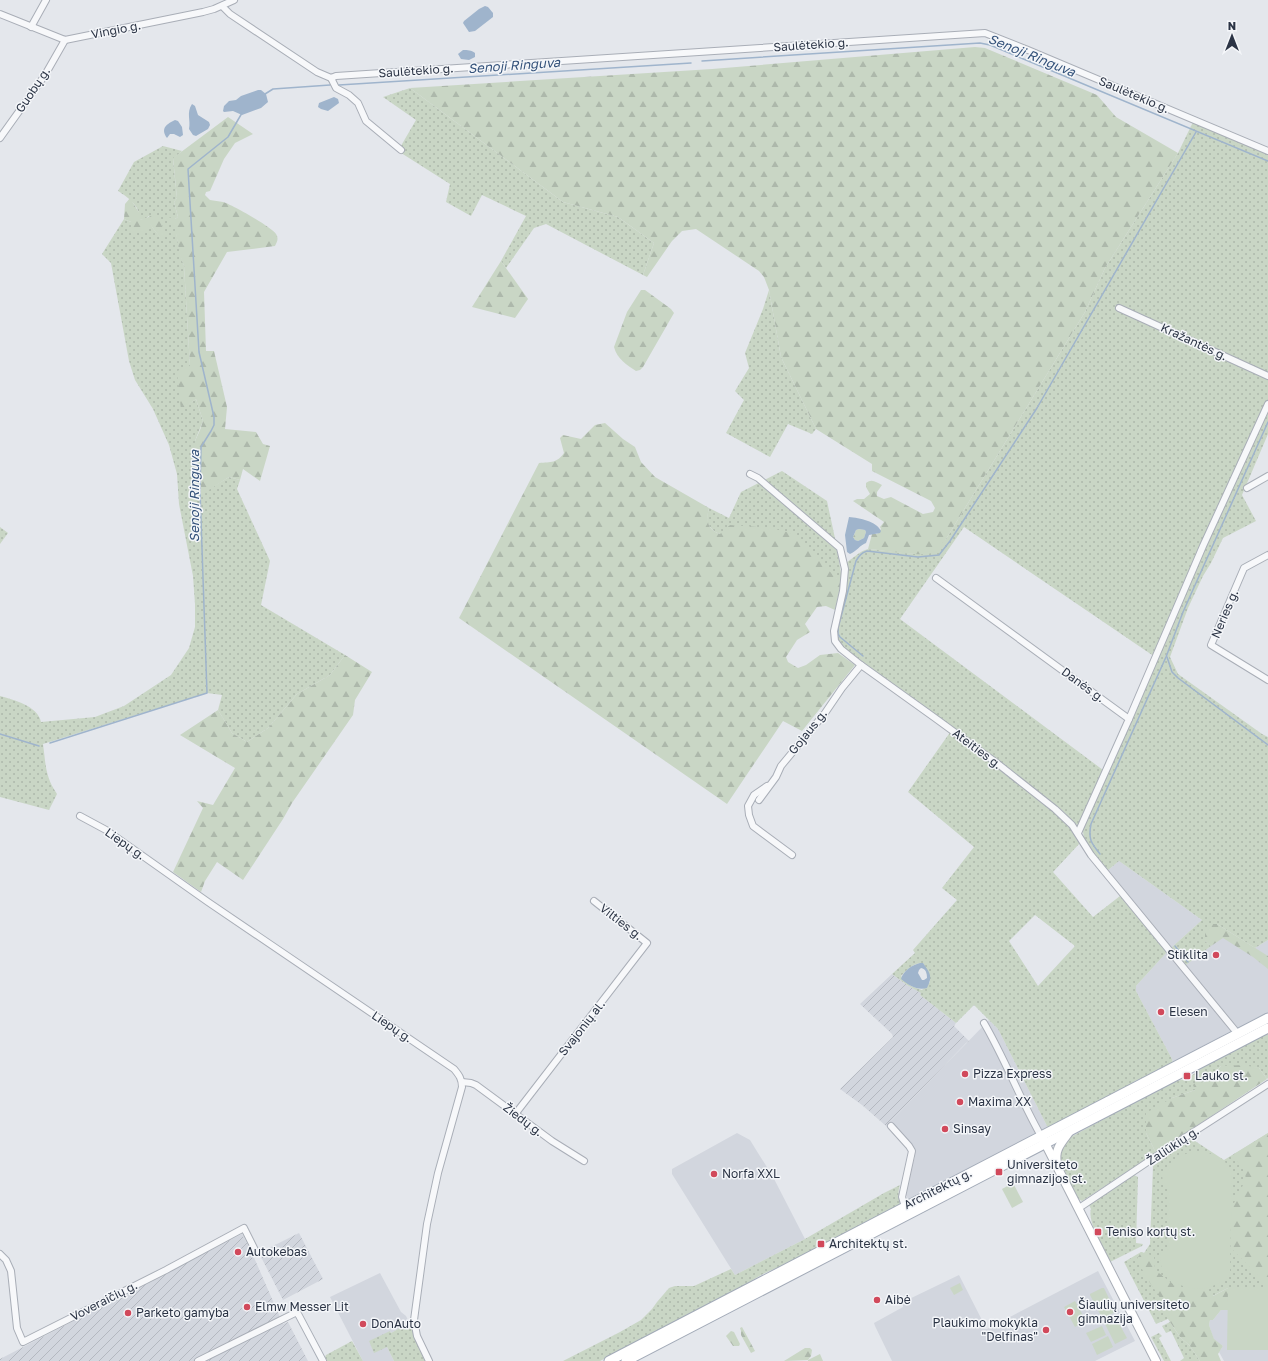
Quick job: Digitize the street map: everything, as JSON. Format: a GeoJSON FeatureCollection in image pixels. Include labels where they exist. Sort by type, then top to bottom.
{"type":"FeatureCollection","features":[{"type":"Feature","properties":{"kind":"main road","name":"Architektų g."},"geometry":{"type":"LineString","coordinates":[[1043,1140],[1070,1131],[1241,1037],[1268,1018]]}},
{"type":"Feature","properties":{"kind":"main road","name":"Architektų g."},"geometry":{"type":"LineString","coordinates":[[608,1361],[1043,1140],[1241,1037],[1268,1028]]}},
{"type":"Feature","properties":{"kind":"main road"},"geometry":{"type":"LineString","coordinates":[[1058,1170],[1056,1160],[1057,1151],[1060,1144],[1070,1131]]}},
{"type":"Feature","properties":{"kind":"main road"},"geometry":{"type":"LineString","coordinates":[[1043,1140],[1156,1361]]}},
{"type":"Feature","properties":{"kind":"main road","name":"Architektų g."},"geometry":{"type":"LineString","coordinates":[[626,1361],[903,1211]]}},
{"type":"Feature","properties":{"kind":"street"},"geometry":{"type":"LineString","coordinates":[[31,26],[46,0]]}},
{"type":"Feature","properties":{"kind":"street","name":"Vingio g."},"geometry":{"type":"LineString","coordinates":[[65,40],[203,12],[234,0]]}},
{"type":"Feature","properties":{"kind":"street"},"geometry":{"type":"LineString","coordinates":[[224,3],[230,14],[317,72],[331,78],[336,88],[349,95],[358,103],[366,121],[402,150]]}},
{"type":"Feature","properties":{"kind":"street"},"geometry":{"type":"LineString","coordinates":[[0,14],[65,40]]}},
{"type":"Feature","properties":{"kind":"street","name":"Saulėtekio g."},"geometry":{"type":"LineString","coordinates":[[331,78],[336,76],[985,34],[1028,50],[1268,151]]}},
{"type":"Feature","properties":{"kind":"street","name":"Guobų g."},"geometry":{"type":"LineString","coordinates":[[0,138],[45,75],[65,40]]}},
{"type":"Feature","properties":{"kind":"street","name":"Kražantės g."},"geometry":{"type":"LineString","coordinates":[[1119,308],[1268,376]]}},
{"type":"Feature","properties":{"kind":"street"},"geometry":{"type":"LineString","coordinates":[[1078,833],[1200,553],[1268,404]]}},
{"type":"Feature","properties":{"kind":"street","name":"Ateities g."},"geometry":{"type":"LineString","coordinates":[[750,474],[758,478],[840,548],[845,569],[843,592],[835,622],[834,635],[835,640],[841,650],[998,764],[1065,817],[1078,833],[1091,855],[1241,1037]]}},
{"type":"Feature","properties":{"kind":"street"},"geometry":{"type":"LineString","coordinates":[[1247,488],[1268,476]]}},
{"type":"Feature","properties":{"kind":"street","name":"Neries g."},"geometry":{"type":"LineString","coordinates":[[1268,555],[1244,568],[1211,645],[1268,680]]}},
{"type":"Feature","properties":{"kind":"street","name":"Danės g."},"geometry":{"type":"LineString","coordinates":[[936,578],[1129,718]]}},
{"type":"Feature","properties":{"kind":"street","name":"Gojaus g."},"geometry":{"type":"LineString","coordinates":[[759,800],[776,777],[780,766],[825,713],[842,688],[861,665]]}},
{"type":"Feature","properties":{"kind":"street"},"geometry":{"type":"LineString","coordinates":[[770,784],[754,795],[748,806],[749,815],[753,826],[792,855]]}},
{"type":"Feature","properties":{"kind":"street","name":"Liepų g."},"geometry":{"type":"LineString","coordinates":[[80,816],[106,830],[213,906],[454,1069],[460,1075],[462,1082]]}},
{"type":"Feature","properties":{"kind":"street","name":"Vilties g."},"geometry":{"type":"LineString","coordinates":[[594,901],[648,943]]}},
{"type":"Feature","properties":{"kind":"street","name":"Svajonių al."},"geometry":{"type":"LineString","coordinates":[[516,1113],[648,943]]}},
{"type":"Feature","properties":{"kind":"street"},"geometry":{"type":"LineString","coordinates":[[984,1023],[1043,1140]]}},
{"type":"Feature","properties":{"kind":"street"},"geometry":{"type":"LineString","coordinates":[[429,1361],[417,1336],[414,1320],[427,1224],[438,1173],[462,1082]]}},
{"type":"Feature","properties":{"kind":"street","name":"Žiedų g."},"geometry":{"type":"LineString","coordinates":[[462,1082],[476,1085],[552,1141],[584,1161]]}},
{"type":"Feature","properties":{"kind":"street","name":"Žaliūkių g."},"geometry":{"type":"LineString","coordinates":[[1079,1208],[1268,1084]]}},
{"type":"Feature","properties":{"kind":"street"},"geometry":{"type":"LineString","coordinates":[[891,1126],[912,1151],[902,1197],[903,1211]]}},
{"type":"Feature","properties":{"kind":"street","name":"Voveraičių g."},"geometry":{"type":"LineString","coordinates":[[0,1254],[6,1260],[11,1271],[17,1328],[23,1342],[244,1228],[256,1252]]}},
{"type":"Feature","properties":{"kind":"street"},"geometry":{"type":"LineString","coordinates":[[198,1361],[297,1312],[323,1361]]}},
{"type":"Feature","properties":{"kind":"shaded area"},"geometry":{"type":"Polygon","coordinates":[[[1119,861],[1202,920],[1171,948],[1107,871],[1119,861]]]}},
{"type":"Feature","properties":{"kind":"shaded area"},"geometry":{"type":"Polygon","coordinates":[[[1205,932],[1255,948],[1268,940],[1268,1013],[1237,1029],[1186,965],[1211,946],[1205,941],[1205,932]]]}},
{"type":"Feature","properties":{"kind":"shaded area"},"geometry":{"type":"Polygon","coordinates":[[[1167,952],[1231,1031],[1173,1064],[1172,1059],[1136,991],[1136,986],[1167,952]]]}},
{"type":"Feature","properties":{"kind":"shaded area"},"geometry":{"type":"Polygon","coordinates":[[[892,974],[907,985],[922,993],[920,995],[956,1023],[954,1026],[969,1041],[886,1126],[862,1105],[840,1089],[893,1037],[892,1034],[860,1004],[892,974]]]}},
{"type":"Feature","properties":{"kind":"shaded area"},"geometry":{"type":"Polygon","coordinates":[[[989,1020],[998,1029],[1048,1128],[909,1201],[905,1193],[906,1184],[915,1157],[910,1155],[908,1145],[886,1126],[989,1020]]]}},
{"type":"Feature","properties":{"kind":"shaded area"},"geometry":{"type":"Polygon","coordinates":[[[737,1133],[750,1140],[772,1175],[805,1239],[735,1275],[672,1174],[672,1169],[737,1133]]]}},
{"type":"Feature","properties":{"kind":"shaded area"},"geometry":{"type":"Polygon","coordinates":[[[299,1233],[323,1279],[283,1300],[259,1253],[299,1233]]]}},
{"type":"Feature","properties":{"kind":"shaded area"},"geometry":{"type":"Polygon","coordinates":[[[242,1234],[252,1253],[283,1324],[288,1322],[308,1361],[0,1361],[0,1359],[242,1234]]]}},
{"type":"Feature","properties":{"kind":"shaded area","name":"Šiaulių universiteto gimnazija"},"geometry":{"type":"Polygon","coordinates":[[[1098,1271],[1135,1341],[1095,1361],[892,1361],[874,1323],[903,1307],[903,1302],[959,1275],[985,1326],[984,1329],[987,1329],[1098,1271]]]}},
{"type":"Feature","properties":{"kind":"shaded area"},"geometry":{"type":"Polygon","coordinates":[[[380,1273],[401,1312],[406,1316],[411,1326],[405,1325],[391,1333],[390,1331],[387,1347],[394,1361],[363,1361],[330,1297],[380,1273]]]}},
{"type":"Feature","properties":{"kind":"shaded area"},"geometry":{"type":"Polygon","coordinates":[[[1268,1288],[1268,1361],[1224,1361],[1219,1352],[1223,1346],[1214,1340],[1209,1325],[1210,1320],[1213,1320],[1221,1310],[1268,1288]]]}},
{"type":"Feature","properties":{"kind":"green space"},"geometry":{"type":"Polygon","coordinates":[[[975,47],[985,48],[1097,95],[1116,117],[1178,153],[1105,268],[1085,312],[946,539],[936,551],[926,554],[910,554],[868,549],[872,534],[877,534],[884,522],[853,501],[857,499],[864,499],[870,494],[866,487],[866,483],[874,481],[882,485],[877,492],[877,496],[884,499],[891,497],[923,514],[933,512],[935,508],[931,501],[872,471],[872,464],[816,429],[781,357],[769,290],[764,277],[759,271],[696,229],[682,231],[672,241],[647,277],[643,275],[654,243],[618,217],[563,202],[410,88],[712,69],[975,47]]]}},
{"type":"Feature","properties":{"kind":"green space"},"geometry":{"type":"Polygon","coordinates":[[[410,88],[563,202],[618,217],[654,243],[643,275],[546,224],[534,228],[506,268],[501,261],[526,216],[482,195],[471,216],[446,202],[450,184],[398,151],[416,120],[383,97],[410,88]]]}},
{"type":"Feature","properties":{"kind":"green space"},"geometry":{"type":"Polygon","coordinates":[[[228,117],[253,134],[235,143],[224,159],[210,191],[206,192],[205,195],[210,200],[227,204],[251,216],[273,231],[278,239],[275,246],[227,252],[204,292],[206,351],[214,351],[227,407],[225,429],[256,432],[263,444],[270,446],[260,481],[243,469],[240,480],[229,477],[201,495],[194,452],[195,441],[203,421],[196,399],[181,410],[177,371],[190,366],[184,266],[180,255],[175,228],[168,221],[168,217],[175,219],[178,217],[174,202],[177,198],[173,158],[228,117]]]}},
{"type":"Feature","properties":{"kind":"green space"},"geometry":{"type":"Polygon","coordinates":[[[1193,122],[1268,153],[1268,434],[1242,495],[1256,521],[1223,538],[1188,608],[1170,657],[1178,674],[1268,737],[1268,940],[1255,948],[1217,924],[1205,941],[1211,946],[1186,965],[1171,948],[1202,920],[1119,861],[1107,871],[1090,851],[1083,834],[1083,827],[1158,659],[964,527],[900,619],[1103,770],[1078,825],[1074,824],[1064,812],[1010,770],[848,651],[837,639],[837,628],[846,563],[859,553],[868,549],[916,554],[946,539],[1085,312],[1105,268],[1178,153],[1193,122]]]}},
{"type":"Feature","properties":{"kind":"green space"},"geometry":{"type":"Polygon","coordinates":[[[163,146],[182,151],[173,159],[177,198],[174,202],[178,217],[175,219],[175,225],[179,249],[184,266],[190,366],[181,409],[196,399],[203,421],[195,441],[201,494],[229,477],[240,480],[237,489],[270,561],[261,605],[345,655],[330,675],[297,694],[268,728],[247,742],[232,733],[218,710],[222,695],[207,693],[43,744],[48,776],[57,794],[49,810],[0,797],[0,696],[25,704],[39,716],[41,722],[95,717],[124,706],[171,675],[189,648],[195,627],[193,576],[179,504],[177,474],[169,445],[153,409],[135,380],[129,361],[111,263],[102,254],[124,219],[131,222],[150,223],[161,238],[149,216],[140,220],[140,215],[133,203],[118,191],[134,162],[163,146]]]}},
{"type":"Feature","properties":{"kind":"green space"},"geometry":{"type":"Polygon","coordinates":[[[130,198],[140,214],[140,220],[154,215],[161,222],[165,231],[161,239],[150,224],[143,231],[131,234],[131,222],[124,219],[125,204],[130,198]]]}},
{"type":"Feature","properties":{"kind":"green space"},"geometry":{"type":"Polygon","coordinates":[[[501,261],[528,299],[515,318],[472,307],[501,261]]]}},
{"type":"Feature","properties":{"kind":"green space"},"geometry":{"type":"Polygon","coordinates":[[[641,290],[645,290],[671,309],[674,313],[643,367],[636,371],[617,355],[614,347],[627,312],[641,290]]]}},
{"type":"Feature","properties":{"kind":"green space"},"geometry":{"type":"Polygon","coordinates":[[[769,290],[781,357],[816,429],[812,434],[788,424],[770,457],[726,433],[744,400],[735,391],[749,368],[745,353],[769,290]]]}},
{"type":"Feature","properties":{"kind":"green space"},"geometry":{"type":"Polygon","coordinates":[[[605,423],[623,439],[635,447],[641,462],[655,477],[709,508],[708,524],[712,530],[720,534],[730,525],[771,528],[794,534],[837,579],[842,579],[835,610],[826,606],[817,607],[805,624],[810,632],[797,640],[786,657],[788,662],[798,668],[806,665],[820,655],[838,653],[855,665],[802,731],[783,721],[727,804],[459,618],[539,463],[559,459],[564,453],[560,438],[563,435],[581,439],[595,425],[605,423]]]}},
{"type":"Feature","properties":{"kind":"green space"},"geometry":{"type":"Polygon","coordinates":[[[782,471],[827,501],[842,579],[837,579],[715,532],[708,524],[707,516],[709,508],[729,518],[741,492],[782,471]]]}},
{"type":"Feature","properties":{"kind":"green space"},"geometry":{"type":"Polygon","coordinates":[[[0,527],[8,533],[0,544],[0,527]]]}},
{"type":"Feature","properties":{"kind":"green space"},"geometry":{"type":"Polygon","coordinates":[[[856,530],[865,530],[866,532],[864,538],[858,541],[853,537],[856,530]]]}},
{"type":"Feature","properties":{"kind":"green space"},"geometry":{"type":"Polygon","coordinates":[[[345,655],[372,672],[355,700],[353,715],[292,803],[243,880],[217,862],[205,881],[201,892],[173,872],[203,808],[197,801],[213,805],[235,768],[180,735],[218,710],[232,733],[247,742],[268,728],[297,694],[330,675],[345,655]]]}},
{"type":"Feature","properties":{"kind":"green space"},"geometry":{"type":"Polygon","coordinates":[[[951,731],[1068,822],[1080,843],[1053,872],[1093,917],[1120,896],[1167,952],[1136,986],[1136,991],[1172,1059],[1173,1064],[1135,1081],[1126,1088],[1048,1128],[998,1029],[974,1005],[956,1023],[920,995],[921,993],[892,974],[915,953],[913,950],[957,900],[942,888],[974,847],[908,792],[951,731]],[[1035,915],[1009,941],[1038,986],[1075,946],[1035,915]],[[923,963],[913,965],[901,976],[911,986],[922,990],[930,982],[923,963]]]}},
{"type":"Feature","properties":{"kind":"green space"},"geometry":{"type":"Polygon","coordinates":[[[1212,924],[1217,924],[1268,956],[1268,969],[1253,957],[1223,938],[1211,946],[1205,941],[1205,932],[1212,924]]]}},
{"type":"Feature","properties":{"kind":"green space"},"geometry":{"type":"Polygon","coordinates":[[[1268,1032],[1267,1079],[1259,1068],[1221,1066],[1195,1090],[1172,1098],[1146,1133],[1156,1153],[1082,1201],[1077,1198],[1059,1159],[1059,1150],[1069,1138],[1170,1083],[1188,1078],[1205,1066],[1268,1032]]]}},
{"type":"Feature","properties":{"kind":"green space"},"geometry":{"type":"Polygon","coordinates":[[[1243,1065],[1259,1068],[1267,1079],[1156,1153],[1146,1133],[1146,1113],[1172,1098],[1195,1090],[1193,1085],[1195,1083],[1205,1082],[1221,1066],[1243,1065]]]}},
{"type":"Feature","properties":{"kind":"green space"},"geometry":{"type":"Polygon","coordinates":[[[1268,1133],[1268,1288],[1228,1288],[1156,1324],[1124,1262],[1141,1252],[1144,1253],[1150,1244],[1153,1166],[1192,1139],[1224,1160],[1268,1133]]]}},
{"type":"Feature","properties":{"kind":"green space"},"geometry":{"type":"Polygon","coordinates":[[[1268,1133],[1268,1286],[1231,1248],[1231,1209],[1246,1179],[1244,1170],[1233,1155],[1268,1133]]]}},
{"type":"Feature","properties":{"kind":"green space"},"geometry":{"type":"Polygon","coordinates":[[[1202,1151],[1216,1156],[1224,1161],[1232,1173],[1230,1272],[1225,1278],[1211,1287],[1195,1289],[1172,1280],[1165,1274],[1161,1267],[1161,1253],[1167,1253],[1168,1186],[1163,1186],[1162,1173],[1170,1163],[1184,1154],[1202,1151]]]}},
{"type":"Feature","properties":{"kind":"green space"},"geometry":{"type":"Polygon","coordinates":[[[1134,1175],[1138,1177],[1136,1243],[1143,1244],[1142,1246],[1110,1262],[1100,1243],[1091,1220],[1091,1209],[1089,1205],[1134,1175]]]}},
{"type":"Feature","properties":{"kind":"green space"},"geometry":{"type":"Polygon","coordinates":[[[1013,1183],[1023,1202],[1012,1208],[1002,1189],[1013,1183]]]}},
{"type":"Feature","properties":{"kind":"green space"},"geometry":{"type":"Polygon","coordinates":[[[900,1185],[899,1206],[785,1265],[754,1279],[744,1286],[600,1361],[563,1361],[641,1320],[669,1288],[675,1286],[694,1286],[731,1269],[735,1275],[805,1239],[900,1185]]]}},
{"type":"Feature","properties":{"kind":"green space"},"geometry":{"type":"Polygon","coordinates":[[[1141,1252],[1154,1256],[1155,1270],[1177,1287],[1188,1289],[1206,1289],[1213,1296],[1228,1288],[1228,1310],[1221,1310],[1213,1320],[1210,1320],[1209,1325],[1214,1339],[1223,1346],[1218,1354],[1221,1361],[1200,1361],[1190,1346],[1180,1337],[1168,1319],[1159,1296],[1146,1277],[1137,1259],[1141,1252]]]}},
{"type":"Feature","properties":{"kind":"green space"},"geometry":{"type":"Polygon","coordinates":[[[960,1283],[963,1290],[954,1295],[950,1288],[960,1283]]]}},
{"type":"Feature","properties":{"kind":"green space"},"geometry":{"type":"Polygon","coordinates":[[[1104,1288],[1115,1311],[1103,1319],[1090,1295],[1104,1288]]]}},
{"type":"Feature","properties":{"kind":"green space"},"geometry":{"type":"Polygon","coordinates":[[[1228,1288],[1268,1288],[1268,1350],[1227,1350],[1228,1288]]]}},
{"type":"Feature","properties":{"kind":"green space"},"geometry":{"type":"Polygon","coordinates":[[[1075,1301],[1086,1321],[1075,1327],[1064,1307],[1075,1301]]]}},
{"type":"Feature","properties":{"kind":"green space"},"geometry":{"type":"Polygon","coordinates":[[[1116,1318],[1127,1338],[1115,1344],[1105,1324],[1116,1318]]]}},
{"type":"Feature","properties":{"kind":"green space"},"geometry":{"type":"Polygon","coordinates":[[[1170,1322],[1180,1337],[1190,1346],[1200,1361],[1180,1361],[1184,1358],[1171,1331],[1166,1333],[1162,1326],[1170,1322]]]}},
{"type":"Feature","properties":{"kind":"green space"},"geometry":{"type":"Polygon","coordinates":[[[405,1325],[411,1326],[428,1361],[394,1361],[387,1347],[374,1353],[369,1341],[390,1331],[391,1333],[405,1325]]]}},
{"type":"Feature","properties":{"kind":"green space"},"geometry":{"type":"Polygon","coordinates":[[[1102,1326],[1106,1335],[1091,1342],[1086,1333],[1102,1326]]]}},
{"type":"Feature","properties":{"kind":"green space"},"geometry":{"type":"Polygon","coordinates":[[[742,1327],[755,1351],[751,1353],[741,1335],[740,1328],[742,1327]]]}},
{"type":"Feature","properties":{"kind":"green space"},"geometry":{"type":"Polygon","coordinates":[[[731,1331],[734,1332],[740,1344],[739,1346],[733,1346],[726,1336],[731,1331]]]}},
{"type":"Feature","properties":{"kind":"green space"},"geometry":{"type":"Polygon","coordinates":[[[1159,1333],[1162,1336],[1159,1338],[1171,1361],[1164,1361],[1151,1337],[1159,1333]]]}},
{"type":"Feature","properties":{"kind":"green space"},"geometry":{"type":"Polygon","coordinates":[[[1108,1336],[1113,1347],[1097,1355],[1092,1344],[1108,1336]]]}},
{"type":"Feature","properties":{"kind":"green space"},"geometry":{"type":"Polygon","coordinates":[[[352,1341],[363,1361],[327,1361],[325,1357],[326,1355],[352,1341]]]}},
{"type":"Feature","properties":{"kind":"green space"},"geometry":{"type":"Polygon","coordinates":[[[805,1348],[810,1348],[812,1350],[811,1356],[808,1360],[784,1361],[805,1348]]]}},
{"type":"Feature","properties":{"kind":"green space"},"geometry":{"type":"Polygon","coordinates":[[[820,1354],[823,1361],[808,1361],[808,1360],[820,1354]]]}},
{"type":"Feature","properties":{"kind":"water"},"geometry":{"type":"Polygon","coordinates":[[[485,6],[488,7],[493,13],[493,17],[475,31],[469,32],[463,23],[464,21],[485,6]]]}},
{"type":"Feature","properties":{"kind":"water"},"geometry":{"type":"Polygon","coordinates":[[[463,50],[474,52],[475,57],[469,60],[461,59],[458,54],[463,50]]]}},
{"type":"Feature","properties":{"kind":"water"},"geometry":{"type":"Polygon","coordinates":[[[261,90],[266,94],[268,102],[261,108],[242,115],[233,111],[223,111],[224,106],[229,101],[236,100],[241,96],[261,90]]]}},
{"type":"Feature","properties":{"kind":"water"},"geometry":{"type":"Polygon","coordinates":[[[334,97],[338,99],[339,103],[328,111],[318,107],[319,103],[334,97]]]}},
{"type":"Feature","properties":{"kind":"water"},"geometry":{"type":"Polygon","coordinates":[[[192,104],[195,106],[198,115],[209,122],[210,125],[208,129],[196,136],[193,135],[189,129],[189,110],[192,104]]]}},
{"type":"Feature","properties":{"kind":"water"},"geometry":{"type":"Polygon","coordinates":[[[175,120],[178,121],[182,127],[183,135],[180,137],[170,134],[167,138],[164,129],[175,120]]]}},
{"type":"Feature","properties":{"kind":"water"},"geometry":{"type":"Polygon","coordinates":[[[849,517],[872,522],[881,531],[880,533],[869,535],[866,543],[850,554],[847,552],[845,535],[849,517]],[[856,530],[853,537],[855,540],[858,541],[864,538],[866,532],[865,530],[856,530]]]}},
{"type":"Feature","properties":{"kind":"water"},"geometry":{"type":"Polygon","coordinates":[[[923,963],[929,972],[930,980],[927,988],[920,989],[913,987],[901,979],[906,971],[917,964],[923,963]],[[921,968],[918,973],[922,980],[924,980],[927,978],[927,974],[921,968]]]}},
{"type":"Feature","properties":{"kind":"waterway","name":"Senoji Ringuva"},"geometry":{"type":"LineString","coordinates":[[702,61],[980,43],[990,45],[1268,161]]}},
{"type":"Feature","properties":{"kind":"waterway","name":"Senoji Ringuva"},"geometry":{"type":"LineString","coordinates":[[339,85],[691,63]]}},
{"type":"Feature","properties":{"kind":"waterway","name":"Senoji Ringuva"},"geometry":{"type":"LineString","coordinates":[[265,94],[273,89],[330,85]]}},
{"type":"Feature","properties":{"kind":"waterway","name":"Senoji Ringuva"},"geometry":{"type":"LineString","coordinates":[[50,743],[207,693],[200,491],[201,447],[214,425],[214,417],[199,352],[188,169],[228,137],[242,113]]}},
{"type":"Feature","properties":{"kind":"waterway"},"geometry":{"type":"LineString","coordinates":[[863,656],[838,634],[838,628],[857,559],[867,551],[918,557],[939,555],[950,541],[1037,408],[1196,132]]}},
{"type":"Feature","properties":{"kind":"waterway"},"geometry":{"type":"LineString","coordinates":[[1100,854],[1094,847],[1090,837],[1091,824],[1166,657],[1183,612],[1268,422]]}},
{"type":"Feature","properties":{"kind":"waterway"},"geometry":{"type":"LineString","coordinates":[[1167,657],[1172,672],[1178,678],[1268,745]]}},
{"type":"Feature","properties":{"kind":"waterway","name":"Senoji Ringuva"},"geometry":{"type":"LineString","coordinates":[[0,734],[39,746]]}},
{"type":"Feature","properties":{"kind":"waterway"},"geometry":{"type":"LineString","coordinates":[[1175,946],[1188,962]]}},
{"type":"Feature","properties":{"kind":"place","name":"Stiklita"},"geometry":{"type":"Point","coordinates":[1216,955]}},
{"type":"Feature","properties":{"kind":"place","name":"Elesen"},"geometry":{"type":"Point","coordinates":[1161,1012]}},
{"type":"Feature","properties":{"kind":"place","name":"Pizza Express"},"geometry":{"type":"Point","coordinates":[965,1074]}},
{"type":"Feature","properties":{"kind":"place","name":"Lauko st."},"geometry":{"type":"Point","coordinates":[1187,1076]}},
{"type":"Feature","properties":{"kind":"place","name":"Maxima XX"},"geometry":{"type":"Point","coordinates":[960,1102]}},
{"type":"Feature","properties":{"kind":"place","name":"Sinsay"},"geometry":{"type":"Point","coordinates":[945,1129]}},
{"type":"Feature","properties":{"kind":"place","name":"Universiteto gimnazijos st."},"geometry":{"type":"Point","coordinates":[999,1172]}},
{"type":"Feature","properties":{"kind":"place","name":"Norfa XXL"},"geometry":{"type":"Point","coordinates":[714,1174]}},
{"type":"Feature","properties":{"kind":"place","name":"Teniso kortų st."},"geometry":{"type":"Point","coordinates":[1098,1232]}},
{"type":"Feature","properties":{"kind":"place","name":"Architektų st."},"geometry":{"type":"Point","coordinates":[821,1244]}},
{"type":"Feature","properties":{"kind":"place","name":"Autokebas"},"geometry":{"type":"Point","coordinates":[238,1252]}},
{"type":"Feature","properties":{"kind":"place","name":"Aibė"},"geometry":{"type":"Point","coordinates":[877,1300]}},
{"type":"Feature","properties":{"kind":"place","name":"Elmw Messer Lit"},"geometry":{"type":"Point","coordinates":[247,1307]}},
{"type":"Feature","properties":{"kind":"place","name":"Šiaulių universiteto gimnazija"},"geometry":{"type":"Point","coordinates":[1070,1312]}},
{"type":"Feature","properties":{"kind":"place","name":"Parketo gamyba"},"geometry":{"type":"Point","coordinates":[128,1313]}},
{"type":"Feature","properties":{"kind":"place","name":"DonAuto"},"geometry":{"type":"Point","coordinates":[363,1324]}},
{"type":"Feature","properties":{"kind":"place","name":"Plaukimo mokykla \"Delfinas\""},"geometry":{"type":"Point","coordinates":[1046,1330]}}]}
